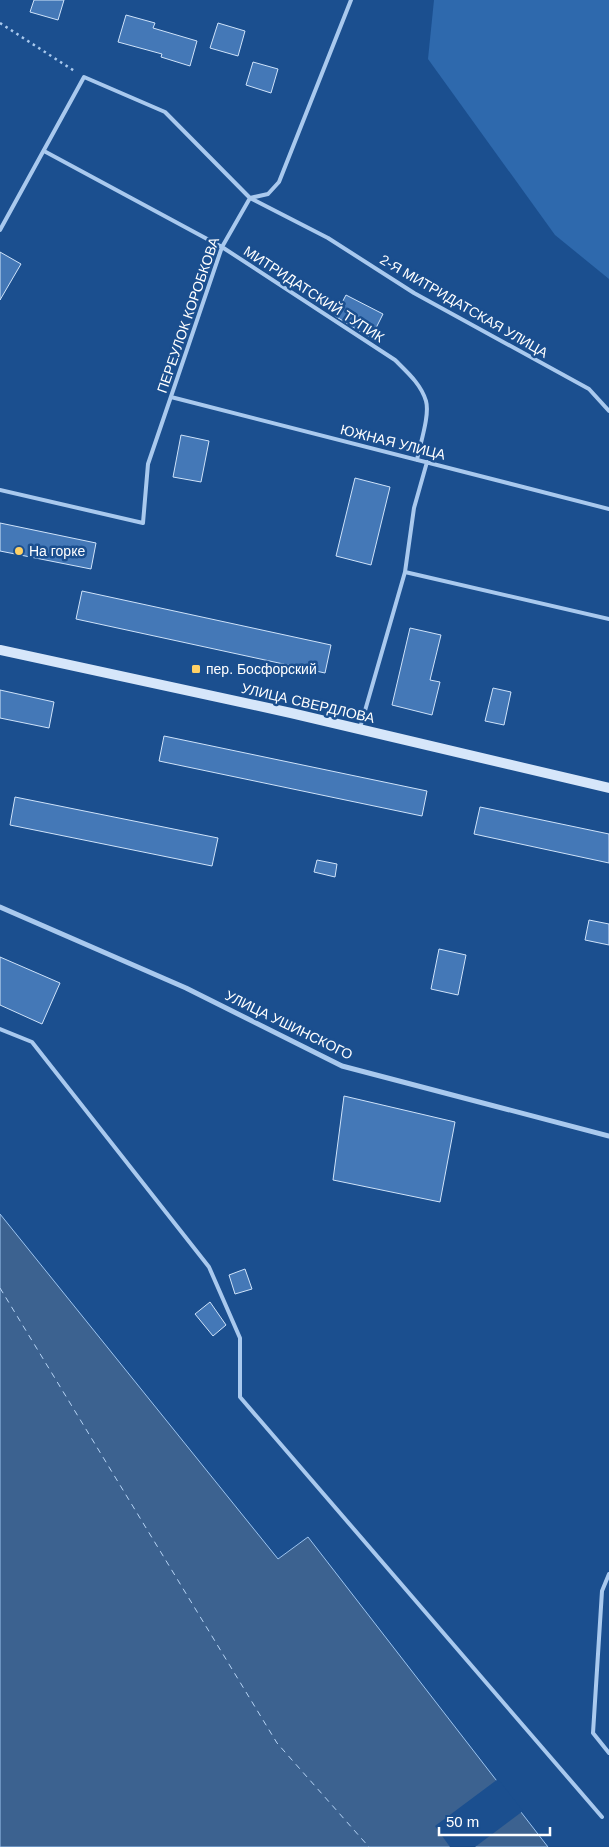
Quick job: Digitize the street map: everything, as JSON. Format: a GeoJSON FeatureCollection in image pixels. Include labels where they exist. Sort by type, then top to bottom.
{"type":"FeatureCollection","features":[{"type":"Feature","properties":{"kind":"main road","name":"УЛИЦА СВЕРДЛОВА"},"geometry":{"type":"LineString","coordinates":[[0,650],[360,729],[609,788]]}},
{"type":"Feature","properties":{"kind":"street","name":"УЛИЦА УШИНСКОГО"},"geometry":{"type":"LineString","coordinates":[[0,907],[186,988],[342,1066],[609,1136]]}},
{"type":"Feature","properties":{"kind":"lane"},"geometry":{"type":"LineString","coordinates":[[250,198],[268,194],[279,182],[350,0]]}},
{"type":"Feature","properties":{"kind":"lane"},"geometry":{"type":"LineString","coordinates":[[0,230],[84,77]]}},
{"type":"Feature","properties":{"kind":"lane","name":"2-Я МИТРИДАТСКАЯ УЛИЦА"},"geometry":{"type":"LineString","coordinates":[[84,77],[165,112],[250,198],[328,238],[414,294],[589,389],[609,410]]}},
{"type":"Feature","properties":{"kind":"lane","name":"МИТРИДАТСКИЙ ТУПИК"},"geometry":{"type":"LineString","coordinates":[[44,151],[222,247],[395,360],[414,378],[426,401],[426,412],[417,460]]}},
{"type":"Feature","properties":{"kind":"lane","name":"ПЕРЕУЛОК КОРОБКОВА"},"geometry":{"type":"LineString","coordinates":[[0,490],[143,523],[148,464],[222,247],[250,198]]}},
{"type":"Feature","properties":{"kind":"lane","name":"ЮЖНАЯ УЛИЦА"},"geometry":{"type":"LineString","coordinates":[[171,397],[609,509]]}},
{"type":"Feature","properties":{"kind":"lane"},"geometry":{"type":"LineString","coordinates":[[360,729],[404,572],[414,508],[428,462]]}},
{"type":"Feature","properties":{"kind":"lane"},"geometry":{"type":"LineString","coordinates":[[404,572],[609,619]]}},
{"type":"Feature","properties":{"kind":"lane"},"geometry":{"type":"LineString","coordinates":[[0,1029],[32,1042],[209,1267],[240,1338],[240,1397],[602,1817]]}},
{"type":"Feature","properties":{"kind":"lane"},"geometry":{"type":"LineString","coordinates":[[609,1574],[602,1592],[593,1733],[609,1753]]}},
{"type":"Feature","properties":{"kind":"path"},"geometry":{"type":"LineString","coordinates":[[0,23],[84,77]]}},
{"type":"Feature","properties":{"kind":"shaded area"},"geometry":{"type":"Polygon","coordinates":[[[434,0],[609,0],[609,279],[555,235],[428,59],[434,0]]]}},
{"type":"Feature","properties":{"kind":"shaded area"},"geometry":{"type":"Polygon","coordinates":[[[0,1214],[278,1559],[308,1537],[548,1847],[0,1847],[0,1214]]]}},
{"type":"Feature","properties":{"kind":"pier"},"geometry":{"type":"Polygon","coordinates":[[[498,1779],[523,1811],[475,1847],[450,1847],[435,1826],[498,1779]]]}},
{"type":"Feature","properties":{"kind":"building"},"geometry":{"type":"Polygon","coordinates":[[[34,0],[64,0],[58,20],[30,12],[34,0]]]}},
{"type":"Feature","properties":{"kind":"building"},"geometry":{"type":"Polygon","coordinates":[[[126,15],[155,23],[153,28],[197,41],[190,66],[161,57],[162,54],[118,42],[126,15]]]}},
{"type":"Feature","properties":{"kind":"building"},"geometry":{"type":"Polygon","coordinates":[[[218,23],[245,31],[238,56],[210,48],[218,23]]]}},
{"type":"Feature","properties":{"kind":"building"},"geometry":{"type":"Polygon","coordinates":[[[253,62],[278,69],[271,93],[246,85],[253,62]]]}},
{"type":"Feature","properties":{"kind":"building"},"geometry":{"type":"Polygon","coordinates":[[[0,252],[21,264],[0,300],[0,252]]]}},
{"type":"Feature","properties":{"kind":"building"},"geometry":{"type":"Polygon","coordinates":[[[346,295],[383,314],[371,338],[335,316],[346,295]]]}},
{"type":"Feature","properties":{"kind":"building"},"geometry":{"type":"Polygon","coordinates":[[[181,435],[209,441],[201,482],[173,477],[181,435]]]}},
{"type":"Feature","properties":{"kind":"building"},"geometry":{"type":"Polygon","coordinates":[[[355,478],[390,487],[371,565],[336,556],[355,478]]]}},
{"type":"Feature","properties":{"kind":"building"},"geometry":{"type":"Polygon","coordinates":[[[0,523],[96,543],[91,569],[0,551],[0,523]]]}},
{"type":"Feature","properties":{"kind":"building"},"geometry":{"type":"Polygon","coordinates":[[[82,591],[331,645],[325,673],[76,619],[82,591]]]}},
{"type":"Feature","properties":{"kind":"building"},"geometry":{"type":"Polygon","coordinates":[[[410,628],[441,635],[430,680],[440,682],[432,715],[392,705],[410,628]]]}},
{"type":"Feature","properties":{"kind":"building"},"geometry":{"type":"Polygon","coordinates":[[[493,688],[511,692],[504,725],[485,721],[493,688]]]}},
{"type":"Feature","properties":{"kind":"building"},"geometry":{"type":"Polygon","coordinates":[[[0,690],[54,702],[49,728],[0,718],[0,690]]]}},
{"type":"Feature","properties":{"kind":"building"},"geometry":{"type":"Polygon","coordinates":[[[164,736],[427,791],[422,816],[159,761],[164,736]]]}},
{"type":"Feature","properties":{"kind":"building"},"geometry":{"type":"Polygon","coordinates":[[[15,797],[218,838],[212,866],[10,825],[15,797]]]}},
{"type":"Feature","properties":{"kind":"building"},"geometry":{"type":"Polygon","coordinates":[[[480,807],[609,834],[609,863],[474,834],[480,807]]]}},
{"type":"Feature","properties":{"kind":"building"},"geometry":{"type":"Polygon","coordinates":[[[317,860],[337,864],[335,877],[314,872],[317,860]]]}},
{"type":"Feature","properties":{"kind":"building"},"geometry":{"type":"Polygon","coordinates":[[[589,920],[609,924],[609,945],[585,940],[589,920]]]}},
{"type":"Feature","properties":{"kind":"building"},"geometry":{"type":"Polygon","coordinates":[[[439,949],[466,955],[458,995],[431,989],[439,949]]]}},
{"type":"Feature","properties":{"kind":"building"},"geometry":{"type":"Polygon","coordinates":[[[0,957],[60,983],[42,1024],[0,1005],[0,957]]]}},
{"type":"Feature","properties":{"kind":"building"},"geometry":{"type":"Polygon","coordinates":[[[344,1096],[455,1122],[440,1202],[333,1180],[344,1096]]]}},
{"type":"Feature","properties":{"kind":"building"},"geometry":{"type":"Polygon","coordinates":[[[245,1269],[252,1289],[235,1294],[229,1275],[245,1269]]]}},
{"type":"Feature","properties":{"kind":"building"},"geometry":{"type":"Polygon","coordinates":[[[210,1302],[226,1325],[213,1336],[195,1314],[210,1302]]]}},
{"type":"Feature","properties":{"kind":"ferry route"},"geometry":{"type":"LineString","coordinates":[[0,1288],[277,1743],[369,1847]]}},
{"type":"Feature","properties":{"kind":"place","name":"На горке"},"geometry":{"type":"Point","coordinates":[19,551]}},
{"type":"Feature","properties":{"kind":"place","name":"пер. Босфорский"},"geometry":{"type":"Point","coordinates":[196,669]}}]}
